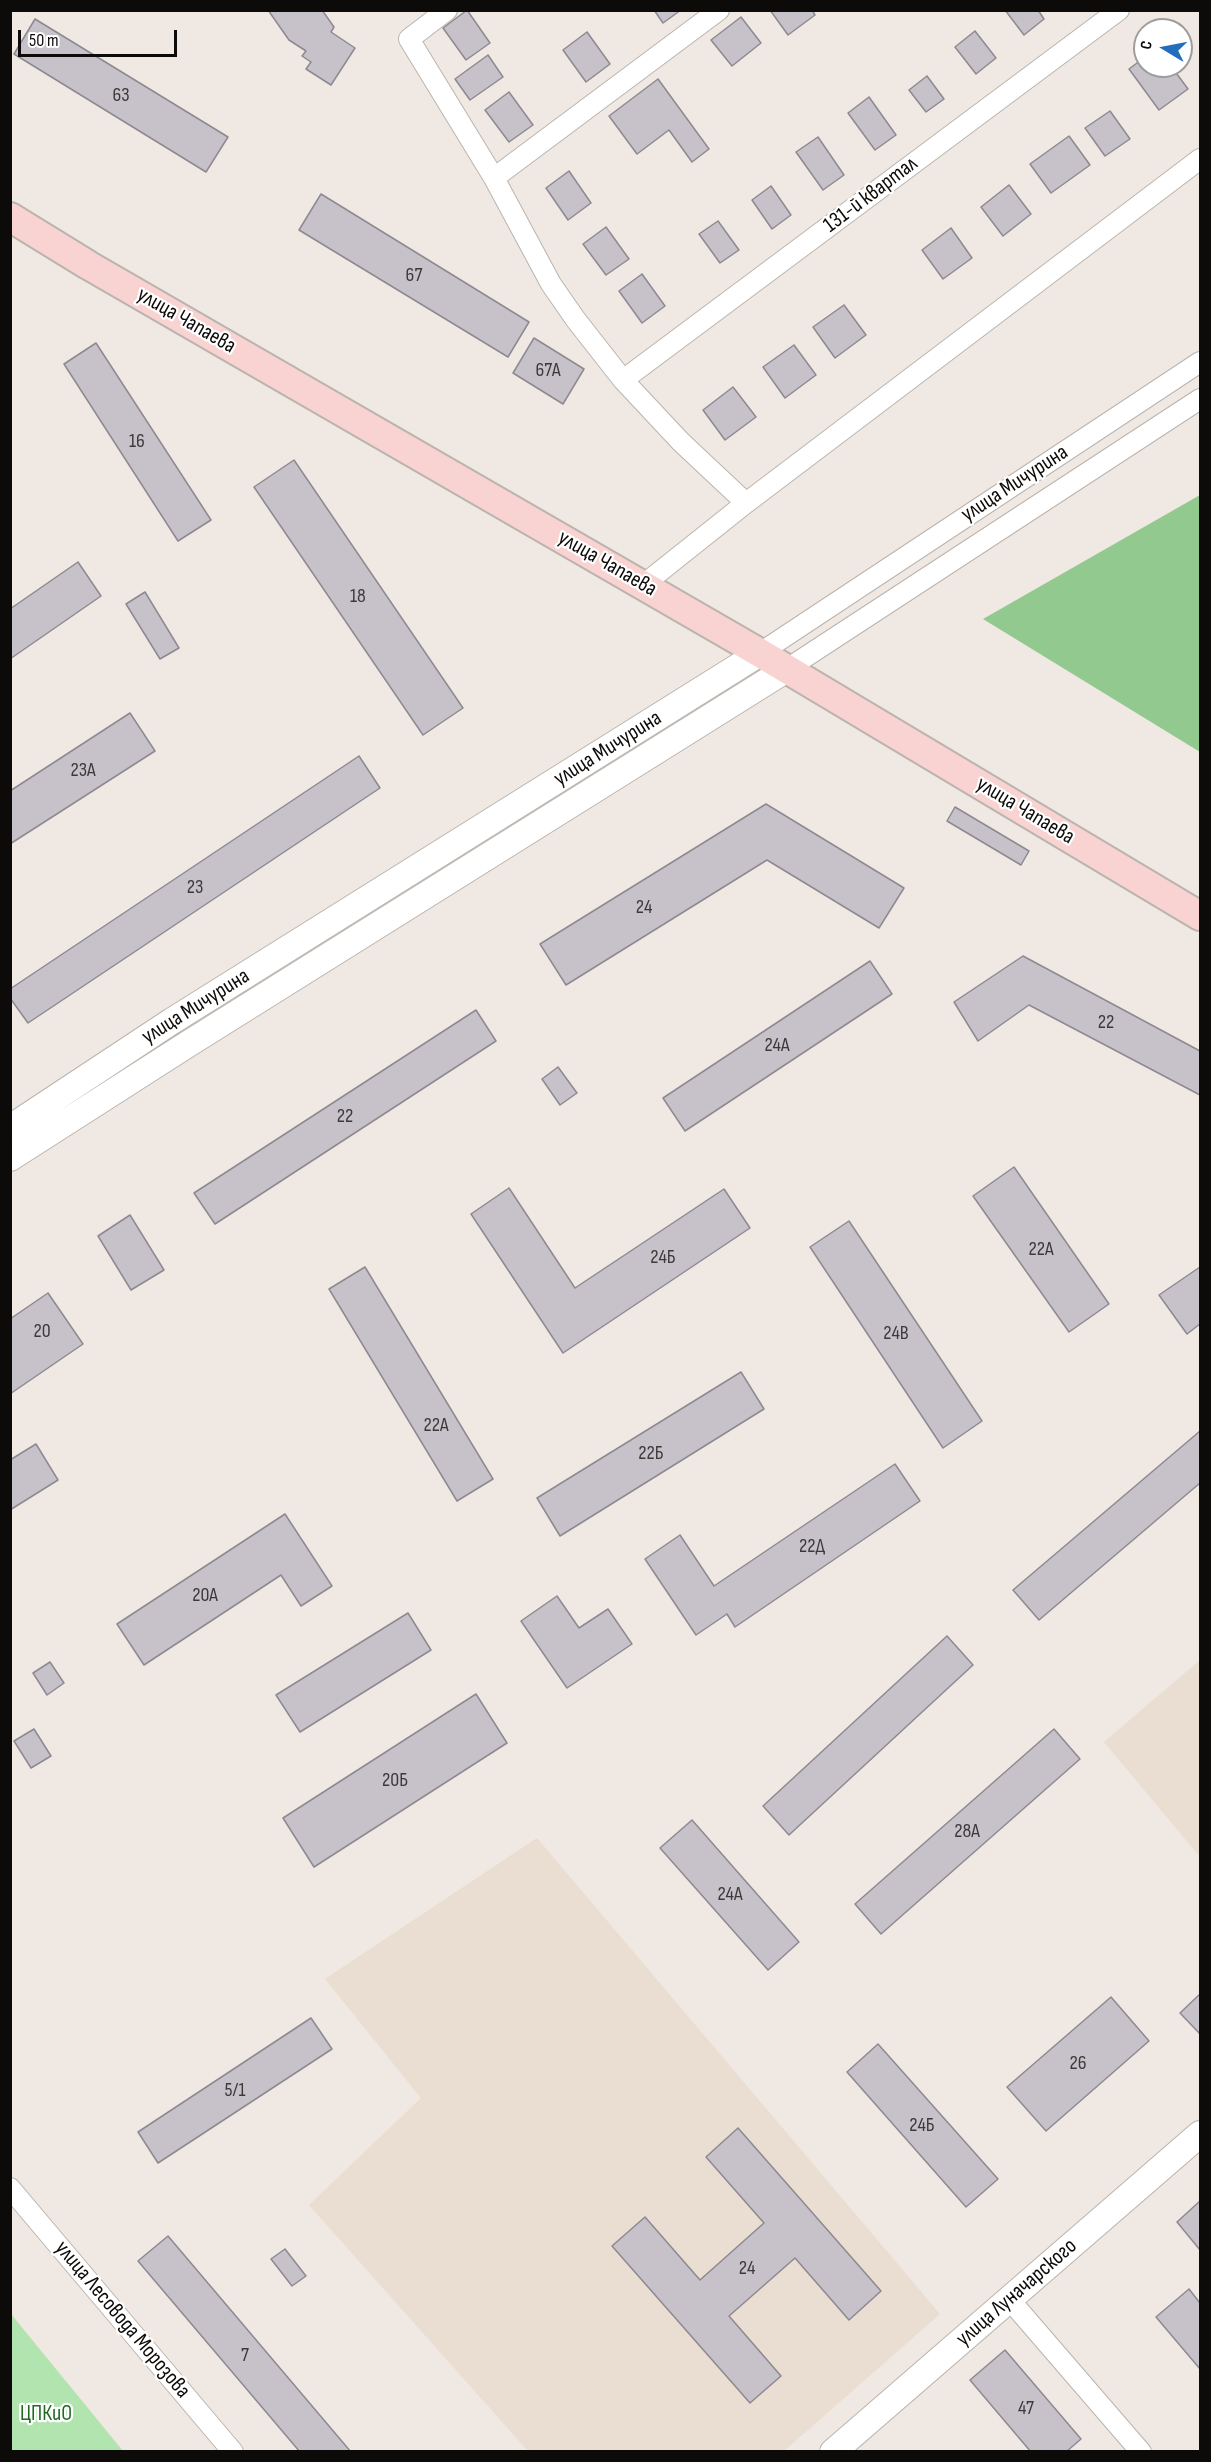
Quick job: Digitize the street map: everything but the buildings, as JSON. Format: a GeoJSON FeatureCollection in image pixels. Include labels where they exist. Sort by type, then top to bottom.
{"type":"FeatureCollection","features":[{"type":"Feature","properties":{"kind":"main road","name":"улица Чапаева"},"geometry":{"type":"LineString","coordinates":[[10,217],[88,265],[760,653],[1200,916]]}},
{"type":"Feature","properties":{"kind":"street"},"geometry":{"type":"LineString","coordinates":[[447,10],[409,39],[494,178],[560,298],[623,380],[681,442],[746,503]]}},
{"type":"Feature","properties":{"kind":"street"},"geometry":{"type":"LineString","coordinates":[[494,178],[719,10]]}},
{"type":"Feature","properties":{"kind":"street","name":"131-й квартал"},"geometry":{"type":"LineString","coordinates":[[623,380],[1119,10]]}},
{"type":"Feature","properties":{"kind":"street"},"geometry":{"type":"LineString","coordinates":[[643,585],[746,503],[1200,159]]}},
{"type":"Feature","properties":{"kind":"street","name":"улица Мичурина"},"geometry":{"type":"LineString","coordinates":[[10,1128],[172,1021],[760,653],[1200,362]]}},
{"type":"Feature","properties":{"kind":"street","name":"улица Мичурина"},"geometry":{"type":"LineString","coordinates":[[10,1158],[787,669],[1200,399]]}},
{"type":"Feature","properties":{"kind":"street","name":"улица Луначарского"},"geometry":{"type":"LineString","coordinates":[[833,2451],[1200,2134]]}},
{"type":"Feature","properties":{"kind":"street","name":"улица Лесовода Морозова"},"geometry":{"type":"LineString","coordinates":[[10,2188],[233,2451]]}},
{"type":"Feature","properties":{"kind":"street"},"geometry":{"type":"LineString","coordinates":[[1010,2299],[1141,2451]]}},
{"type":"Feature","properties":{"kind":"shaded area"},"geometry":{"type":"Polygon","coordinates":[[[1200,1660],[1200,1857],[1104,1742],[1200,1660]]]}},
{"type":"Feature","properties":{"kind":"shaded area"},"geometry":{"type":"Polygon","coordinates":[[[537,1838],[940,2314],[784,2451],[528,2451],[309,2205],[421,2098],[325,1979],[537,1838]]]}},
{"type":"Feature","properties":{"kind":"green space"},"geometry":{"type":"Polygon","coordinates":[[[1200,495],[1200,752],[983,619],[1200,495]]]}},
{"type":"Feature","properties":{"kind":"green space","name":"ЦПКиО"},"geometry":{"type":"Polygon","coordinates":[[[11,2314],[123,2451],[11,2451],[11,2314]]]}}]}
